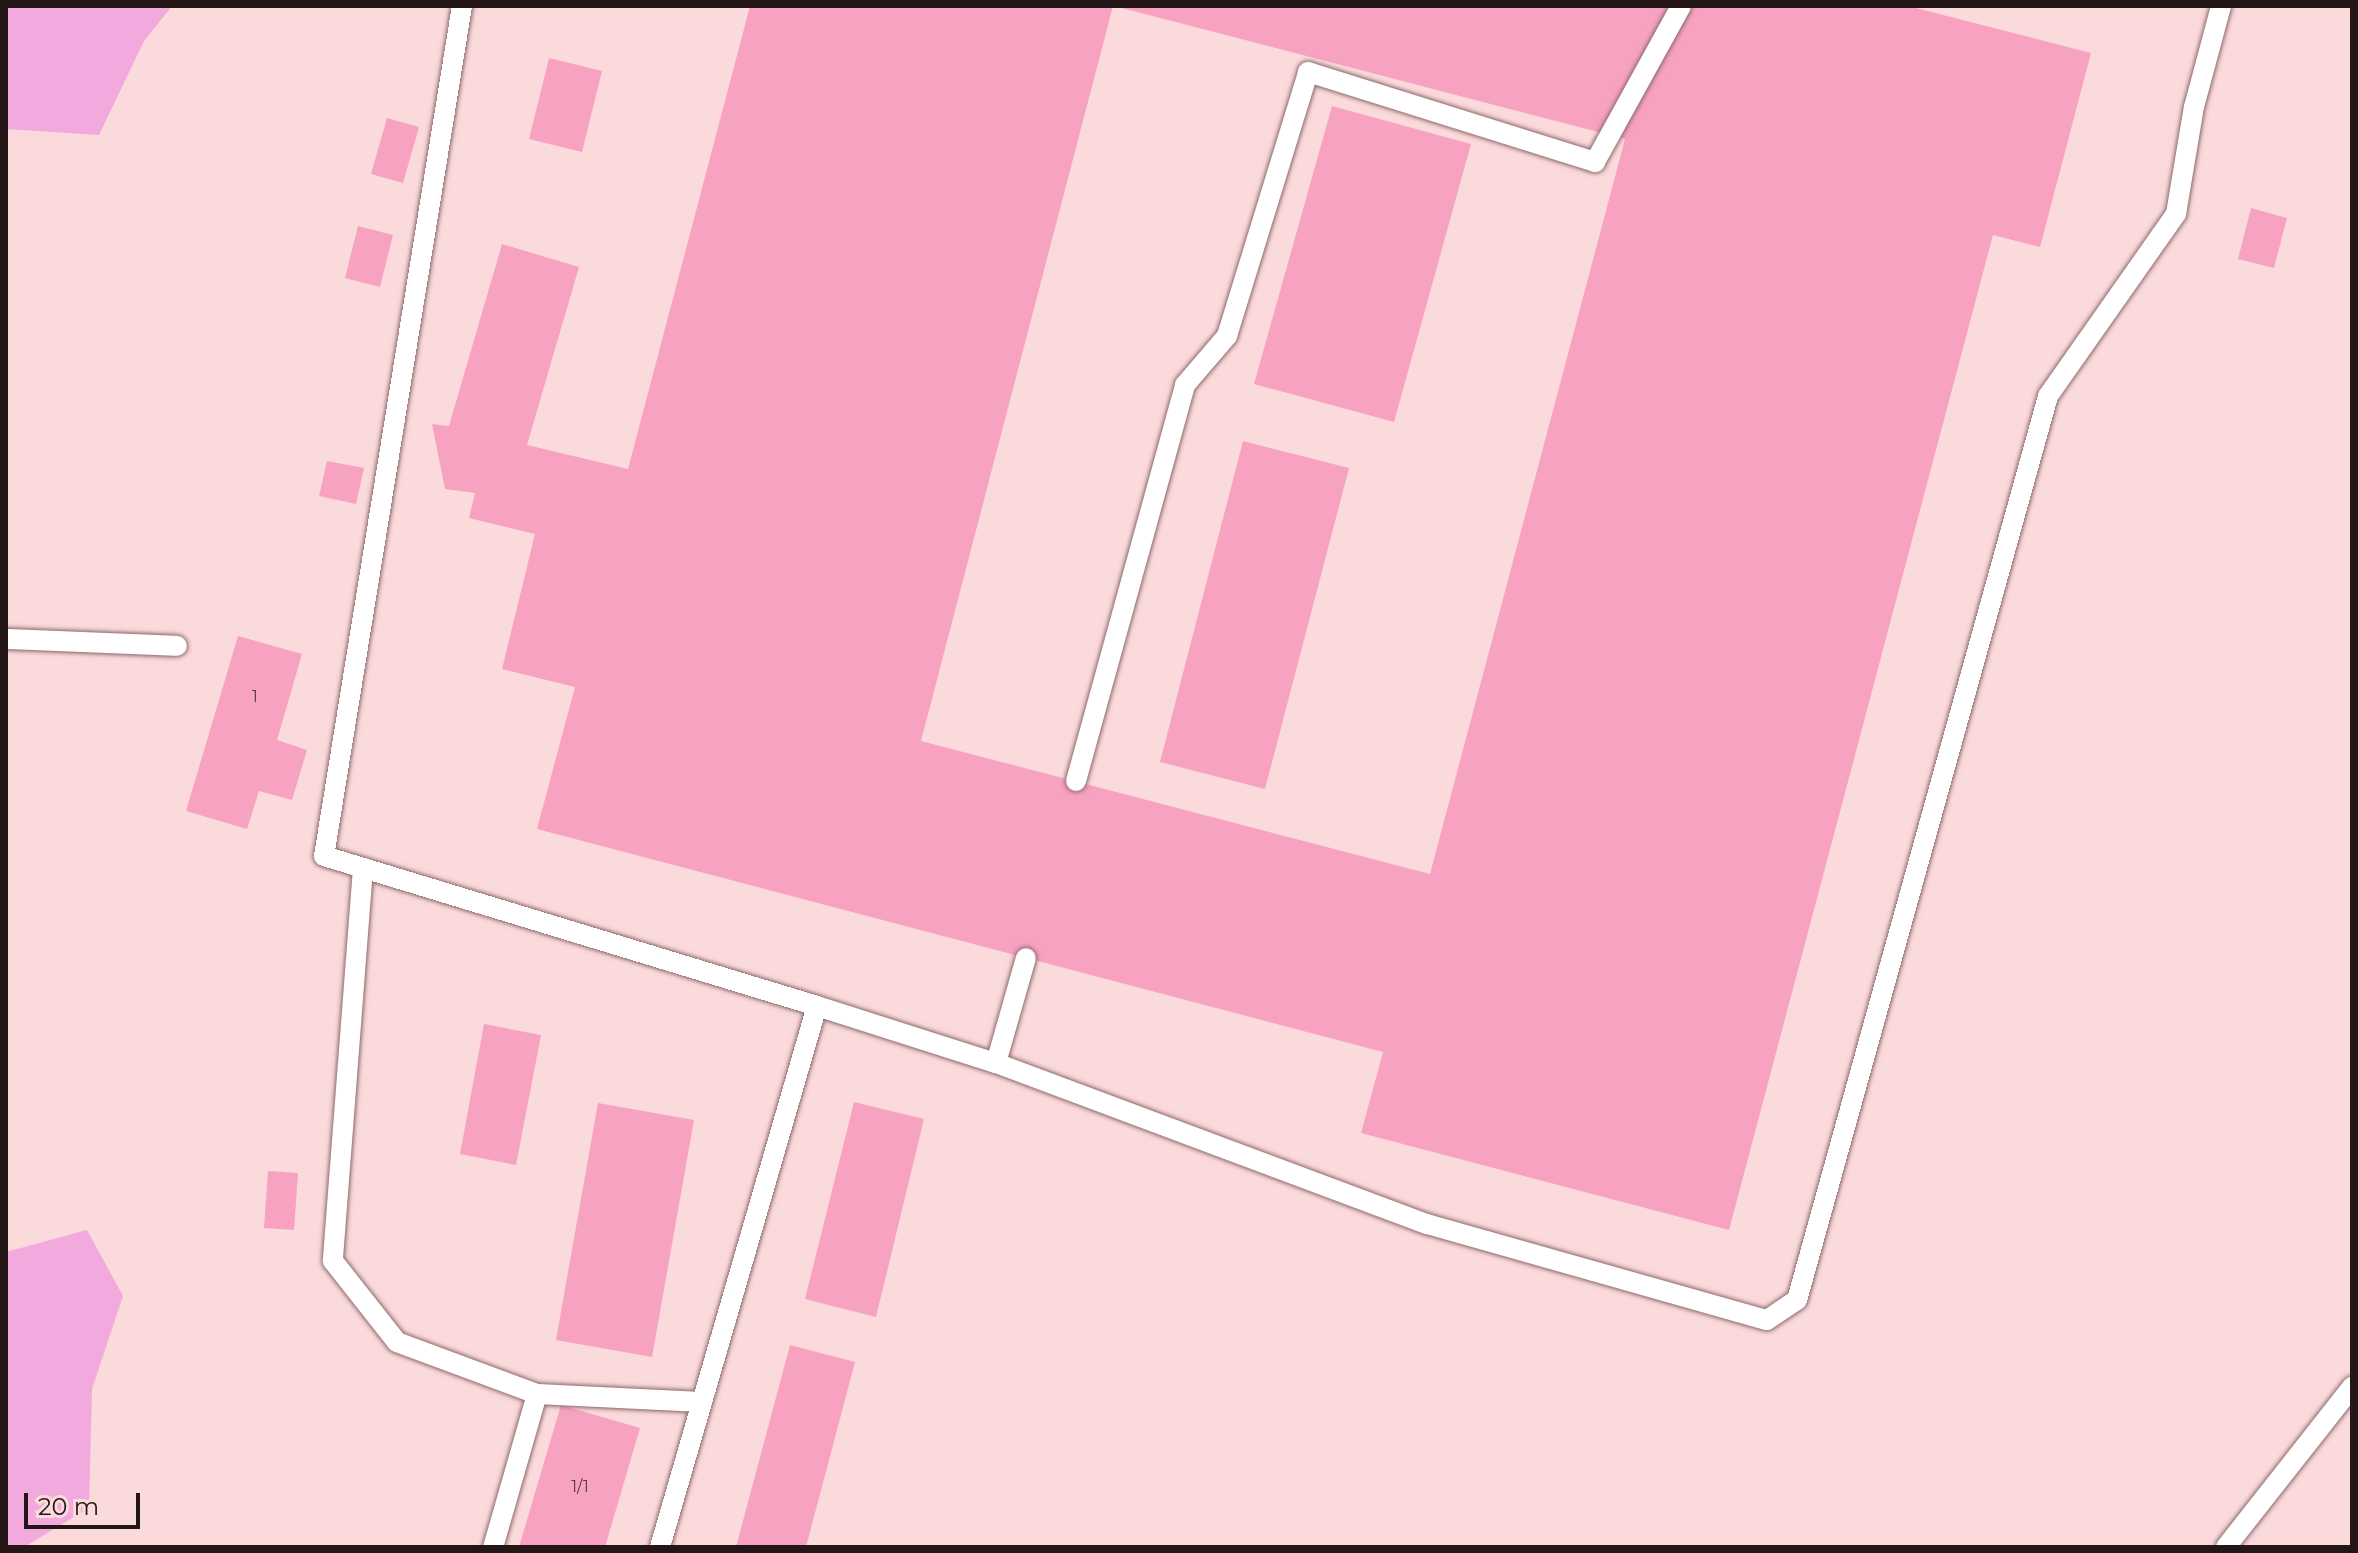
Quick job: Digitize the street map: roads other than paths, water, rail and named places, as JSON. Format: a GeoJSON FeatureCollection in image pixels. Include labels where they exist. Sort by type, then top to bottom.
{"type":"FeatureCollection","features":[{"type":"Feature","properties":{"kind":"lane"},"geometry":{"type":"LineString","coordinates":[[462,6],[324,856],[996,1063],[1427,1224],[1767,1320],[1797,1300],[2048,396],[2176,214],[2194,107],[2221,6]]}},
{"type":"Feature","properties":{"kind":"lane"},"geometry":{"type":"LineString","coordinates":[[1076,781],[1185,385],[1227,336],[1308,72],[1595,162],[1681,6]]}},
{"type":"Feature","properties":{"kind":"lane"},"geometry":{"type":"LineString","coordinates":[[6,639],[177,646]]}},
{"type":"Feature","properties":{"kind":"lane"},"geometry":{"type":"LineString","coordinates":[[363,868],[333,1261],[397,1342],[537,1394],[702,1402]]}},
{"type":"Feature","properties":{"kind":"lane"},"geometry":{"type":"LineString","coordinates":[[996,1063],[1026,958]]}},
{"type":"Feature","properties":{"kind":"lane"},"geometry":{"type":"LineString","coordinates":[[660,1547],[817,1006]]}},
{"type":"Feature","properties":{"kind":"lane"},"geometry":{"type":"LineString","coordinates":[[2226,1547],[2352,1387]]}},
{"type":"Feature","properties":{"kind":"lane"},"geometry":{"type":"LineString","coordinates":[[493,1547],[537,1394]]}}]}
